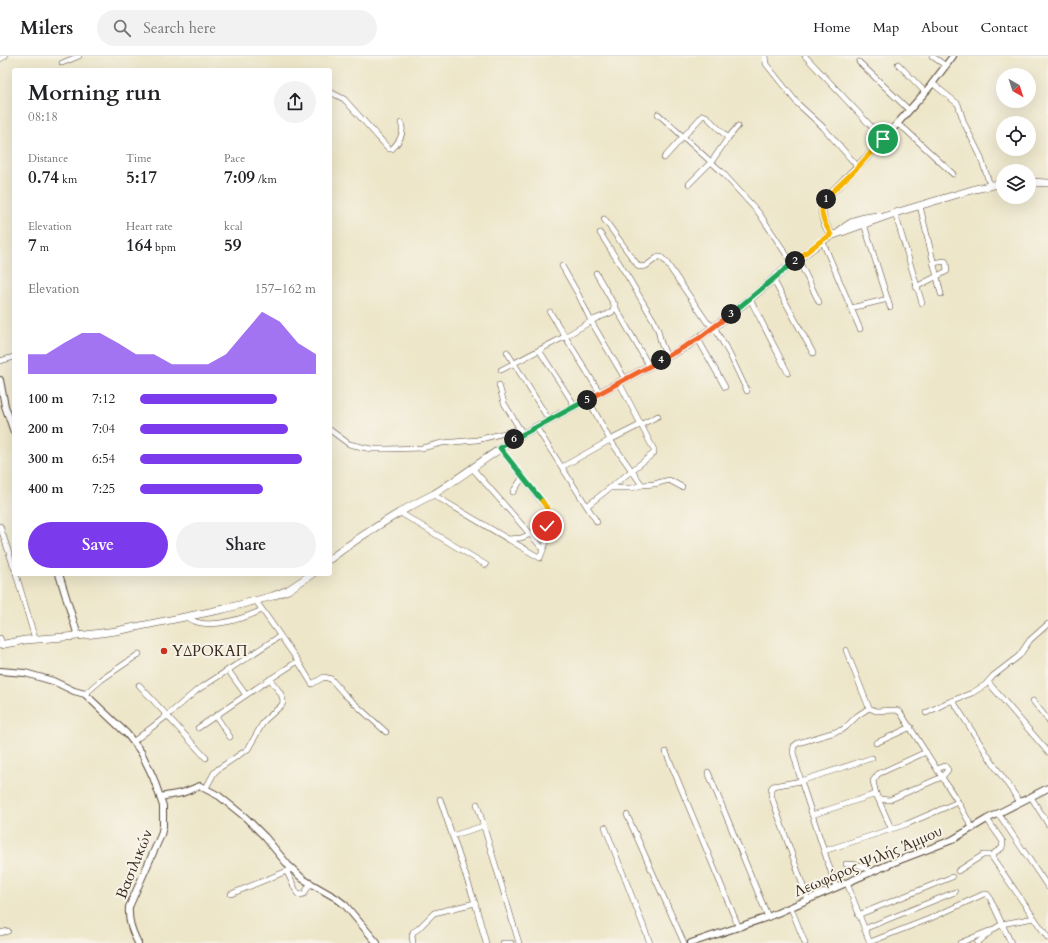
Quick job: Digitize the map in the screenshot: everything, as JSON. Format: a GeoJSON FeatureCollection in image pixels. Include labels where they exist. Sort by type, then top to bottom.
{"type":"FeatureCollection","features":[{"type":"Feature","properties":{"kind":"main road"},"geometry":{"type":"LineString","coordinates":[[1036,182],[1048,183]]}},
{"type":"Feature","properties":{"kind":"main road"},"geometry":{"type":"LineString","coordinates":[[834,234],[891,214],[996,184]]}},
{"type":"Feature","properties":{"kind":"main road"},"geometry":{"type":"LineString","coordinates":[[332,558],[353,542],[400,512],[473,469],[521,431],[536,427],[698,339],[822,240],[834,234],[852,221],[891,214]]}},
{"type":"Feature","properties":{"kind":"main road"},"geometry":{"type":"LineString","coordinates":[[1,642],[78,636],[116,631],[224,609],[256,601],[288,590],[309,576]]}},
{"type":"Feature","properties":{"kind":"street"},"geometry":{"type":"LineString","coordinates":[[0,60],[5,56]]}},
{"type":"Feature","properties":{"kind":"street"},"geometry":{"type":"LineString","coordinates":[[62,63],[79,56]]}},
{"type":"Feature","properties":{"kind":"street"},"geometry":{"type":"LineString","coordinates":[[765,56],[766,64],[798,104],[823,127],[858,167]]}},
{"type":"Feature","properties":{"kind":"street"},"geometry":{"type":"LineString","coordinates":[[805,56],[883,139]]}},
{"type":"Feature","properties":{"kind":"street"},"geometry":{"type":"LineString","coordinates":[[932,56],[946,66]]}},
{"type":"Feature","properties":{"kind":"street"},"geometry":{"type":"LineString","coordinates":[[834,234],[823,218],[822,204],[829,195],[858,167],[925,92],[953,56]]}},
{"type":"Feature","properties":{"kind":"street"},"geometry":{"type":"LineString","coordinates":[[860,62],[909,110]]}},
{"type":"Feature","properties":{"kind":"street"},"geometry":{"type":"LineString","coordinates":[[898,64],[925,92]]}},
{"type":"Feature","properties":{"kind":"street"},"geometry":{"type":"LineString","coordinates":[[932,83],[958,104],[964,123],[980,155],[990,185]]}},
{"type":"Feature","properties":{"kind":"street"},"geometry":{"type":"LineString","coordinates":[[332,93],[344,99],[388,149],[392,149],[400,138],[403,127],[401,123]]}},
{"type":"Feature","properties":{"kind":"street"},"geometry":{"type":"LineString","coordinates":[[658,114],[712,161],[759,213],[795,261],[819,302]]}},
{"type":"Feature","properties":{"kind":"street"},"geometry":{"type":"LineString","coordinates":[[664,158],[701,117],[705,115],[728,138]]}},
{"type":"Feature","properties":{"kind":"street"},"geometry":{"type":"LineString","coordinates":[[896,124],[906,130],[952,174]]}},
{"type":"Feature","properties":{"kind":"street"},"geometry":{"type":"LineString","coordinates":[[689,184],[712,161],[738,126]]}},
{"type":"Feature","properties":{"kind":"street"},"geometry":{"type":"LineString","coordinates":[[920,206],[940,294]]}},
{"type":"Feature","properties":{"kind":"street"},"geometry":{"type":"LineString","coordinates":[[891,214],[922,303]]}},
{"type":"Feature","properties":{"kind":"street"},"geometry":{"type":"LineString","coordinates":[[604,219],[639,267],[646,266],[658,257],[661,257],[707,322],[714,327],[730,355],[747,391]]}},
{"type":"Feature","properties":{"kind":"street"},"geometry":{"type":"LineString","coordinates":[[864,224],[890,306]]}},
{"type":"Feature","properties":{"kind":"street"},"geometry":{"type":"LineString","coordinates":[[600,234],[656,324],[661,343],[667,357]]}},
{"type":"Feature","properties":{"kind":"street"},"geometry":{"type":"LineString","coordinates":[[822,240],[860,329]]}},
{"type":"Feature","properties":{"kind":"street"},"geometry":{"type":"LineString","coordinates":[[916,288],[946,272],[947,268],[944,261],[933,263]]}},
{"type":"Feature","properties":{"kind":"street"},"geometry":{"type":"LineString","coordinates":[[562,266],[578,294],[622,381],[641,426],[654,450],[654,453],[586,506]]}},
{"type":"Feature","properties":{"kind":"street"},"geometry":{"type":"LineString","coordinates":[[596,273],[649,366]]}},
{"type":"Feature","properties":{"kind":"street"},"geometry":{"type":"LineString","coordinates":[[773,279],[813,353]]}},
{"type":"Feature","properties":{"kind":"street"},"geometry":{"type":"LineString","coordinates":[[750,299],[788,373]]}},
{"type":"Feature","properties":{"kind":"street"},"geometry":{"type":"LineString","coordinates":[[851,308],[888,299]]}},
{"type":"Feature","properties":{"kind":"street"},"geometry":{"type":"LineString","coordinates":[[501,370],[566,336],[591,321],[612,312],[615,304]]}},
{"type":"Feature","properties":{"kind":"street"},"geometry":{"type":"LineString","coordinates":[[550,312],[600,393]]}},
{"type":"Feature","properties":{"kind":"street"},"geometry":{"type":"LineString","coordinates":[[698,339],[725,387]]}},
{"type":"Feature","properties":{"kind":"street"},"geometry":{"type":"LineString","coordinates":[[539,350],[575,406]]}},
{"type":"Feature","properties":{"kind":"street"},"geometry":{"type":"LineString","coordinates":[[507,352],[549,420]]}},
{"type":"Feature","properties":{"kind":"street"},"geometry":{"type":"LineString","coordinates":[[0,361],[12,358]]}},
{"type":"Feature","properties":{"kind":"street"},"geometry":{"type":"LineString","coordinates":[[0,380],[5,406],[12,426]]}},
{"type":"Feature","properties":{"kind":"street"},"geometry":{"type":"LineString","coordinates":[[332,431],[349,444],[371,449],[388,449],[422,448],[477,440],[521,431],[504,402],[499,385]]}},
{"type":"Feature","properties":{"kind":"street"},"geometry":{"type":"LineString","coordinates":[[588,399],[610,440],[642,485]]}},
{"type":"Feature","properties":{"kind":"street"},"geometry":{"type":"LineString","coordinates":[[562,467],[610,440],[641,426],[658,416]]}},
{"type":"Feature","properties":{"kind":"street"},"geometry":{"type":"LineString","coordinates":[[536,427],[597,522]]}},
{"type":"Feature","properties":{"kind":"street"},"geometry":{"type":"LineString","coordinates":[[432,494],[540,558],[554,518],[500,448]]}},
{"type":"Feature","properties":{"kind":"street"},"geometry":{"type":"LineString","coordinates":[[473,469],[543,549]]}},
{"type":"Feature","properties":{"kind":"street"},"geometry":{"type":"LineString","coordinates":[[512,492],[523,477]]}},
{"type":"Feature","properties":{"kind":"street"},"geometry":{"type":"LineString","coordinates":[[608,488],[630,489],[669,480],[682,487]]}},
{"type":"Feature","properties":{"kind":"street"},"geometry":{"type":"LineString","coordinates":[[400,512],[486,565]]}},
{"type":"Feature","properties":{"kind":"street"},"geometry":{"type":"LineString","coordinates":[[508,539],[521,538],[529,533],[545,528],[554,521]]}},
{"type":"Feature","properties":{"kind":"street"},"geometry":{"type":"LineString","coordinates":[[0,528],[12,562]]}},
{"type":"Feature","properties":{"kind":"street"},"geometry":{"type":"LineString","coordinates":[[17,576],[34,639]]}},
{"type":"Feature","properties":{"kind":"street"},"geometry":{"type":"LineString","coordinates":[[60,576],[78,636]]}},
{"type":"Feature","properties":{"kind":"street"},"geometry":{"type":"LineString","coordinates":[[256,601],[298,661],[312,684],[324,678],[331,679],[386,732]]}},
{"type":"Feature","properties":{"kind":"street"},"geometry":{"type":"LineString","coordinates":[[186,616],[195,622],[211,624],[242,618],[262,610]]}},
{"type":"Feature","properties":{"kind":"street"},"geometry":{"type":"LineString","coordinates":[[926,713],[972,692],[988,682],[993,676],[1019,656],[1030,640],[1048,624]]}},
{"type":"Feature","properties":{"kind":"street"},"geometry":{"type":"LineString","coordinates":[[134,741],[168,716],[196,690],[280,636]]}},
{"type":"Feature","properties":{"kind":"street"},"geometry":{"type":"LineString","coordinates":[[846,650],[869,708],[876,711],[898,710],[911,727],[958,802],[973,829]]}},
{"type":"Feature","properties":{"kind":"street"},"geometry":{"type":"LineString","coordinates":[[85,694],[101,680],[139,654]]}},
{"type":"Feature","properties":{"kind":"street"},"geometry":{"type":"LineString","coordinates":[[198,728],[298,661]]}},
{"type":"Feature","properties":{"kind":"street"},"geometry":{"type":"LineString","coordinates":[[228,670],[246,695]]}},
{"type":"Feature","properties":{"kind":"street","name":"Βασιλικών"},"geometry":{"type":"LineString","coordinates":[[0,671],[25,673],[53,681],[74,691],[85,694],[134,741],[147,764],[160,797],[164,816],[161,836],[130,907],[130,926],[138,943]]}},
{"type":"Feature","properties":{"kind":"street"},"geometry":{"type":"LineString","coordinates":[[206,788],[214,773],[248,749],[264,721],[282,706],[282,696],[270,679]]}},
{"type":"Feature","properties":{"kind":"street"},"geometry":{"type":"LineString","coordinates":[[988,682],[1048,752]]}},
{"type":"Feature","properties":{"kind":"street"},"geometry":{"type":"LineString","coordinates":[[139,685],[206,758]]}},
{"type":"Feature","properties":{"kind":"street"},"geometry":{"type":"LineString","coordinates":[[952,701],[1020,802]]}},
{"type":"Feature","properties":{"kind":"street"},"geometry":{"type":"LineString","coordinates":[[1033,701],[1048,720]]}},
{"type":"Feature","properties":{"kind":"street"},"geometry":{"type":"LineString","coordinates":[[836,887],[801,781],[793,752],[794,746],[798,743],[842,730],[857,716],[869,708]]}},
{"type":"Feature","properties":{"kind":"street"},"geometry":{"type":"LineString","coordinates":[[216,716],[230,737]]}},
{"type":"Feature","properties":{"kind":"street"},"geometry":{"type":"LineString","coordinates":[[876,743],[911,727]]}},
{"type":"Feature","properties":{"kind":"street"},"geometry":{"type":"LineString","coordinates":[[666,752],[739,928]]}},
{"type":"Feature","properties":{"kind":"street"},"geometry":{"type":"LineString","coordinates":[[891,828],[877,797],[873,781],[878,774],[926,752]]}},
{"type":"Feature","properties":{"kind":"street"},"geometry":{"type":"LineString","coordinates":[[808,900],[790,850],[771,789],[773,786],[801,781],[872,758]]}},
{"type":"Feature","properties":{"kind":"street"},"geometry":{"type":"LineString","coordinates":[[812,815],[877,797],[889,800],[942,777],[948,770],[945,766],[937,769]]}},
{"type":"Feature","properties":{"kind":"street"},"geometry":{"type":"LineString","coordinates":[[708,772],[768,917]]}},
{"type":"Feature","properties":{"kind":"street"},"geometry":{"type":"LineString","coordinates":[[160,797],[182,793],[197,786],[206,788],[228,802],[265,837],[290,871],[299,895],[304,894],[310,884]]}},
{"type":"Feature","properties":{"kind":"street","name":"Λεωφόρος Ψιλής Άμμου"},"geometry":{"type":"LineString","coordinates":[[691,943],[739,928],[791,908],[836,887],[952,840],[973,829],[987,819],[1048,788]]}},
{"type":"Feature","properties":{"kind":"street"},"geometry":{"type":"LineString","coordinates":[[1031,797],[1048,824]]}},
{"type":"Feature","properties":{"kind":"street"},"geometry":{"type":"LineString","coordinates":[[440,799],[475,903],[486,943]]}},
{"type":"Feature","properties":{"kind":"street"},"geometry":{"type":"LineString","coordinates":[[824,851],[907,824],[958,802]]}},
{"type":"Feature","properties":{"kind":"street"},"geometry":{"type":"LineString","coordinates":[[477,804],[519,943]]}},
{"type":"Feature","properties":{"kind":"street"},"geometry":{"type":"LineString","coordinates":[[998,814],[1048,887]]}},
{"type":"Feature","properties":{"kind":"street"},"geometry":{"type":"LineString","coordinates":[[627,816],[684,943]]}},
{"type":"Feature","properties":{"kind":"street"},"geometry":{"type":"LineString","coordinates":[[958,871],[983,855],[992,855],[1002,848],[1002,842],[987,819]]}},
{"type":"Feature","properties":{"kind":"street"},"geometry":{"type":"LineString","coordinates":[[452,836],[483,826]]}},
{"type":"Feature","properties":{"kind":"street"},"geometry":{"type":"LineString","coordinates":[[605,827],[650,943]]}},
{"type":"Feature","properties":{"kind":"street"},"geometry":{"type":"LineString","coordinates":[[992,855],[992,858],[1048,938]]}},
{"type":"Feature","properties":{"kind":"street"},"geometry":{"type":"LineString","coordinates":[[846,864],[860,865],[867,868],[871,873]]}},
{"type":"Feature","properties":{"kind":"street"},"geometry":{"type":"LineString","coordinates":[[290,871],[346,905],[377,943]]}},
{"type":"Feature","properties":{"kind":"street"},"geometry":{"type":"LineString","coordinates":[[231,894],[290,871]]}},
{"type":"Feature","properties":{"kind":"street"},"geometry":{"type":"LineString","coordinates":[[858,915],[952,877]]}},
{"type":"Feature","properties":{"kind":"street"},"geometry":{"type":"LineString","coordinates":[[847,883],[858,915],[870,942],[987,894],[990,896],[1011,943]]}},
{"type":"Feature","properties":{"kind":"street"},"geometry":{"type":"LineString","coordinates":[[864,929],[955,892]]}},
{"type":"Feature","properties":{"kind":"street"},"geometry":{"type":"LineString","coordinates":[[412,943],[412,936],[414,932],[434,913],[475,903]]}},
{"type":"Feature","properties":{"kind":"street"},"geometry":{"type":"LineString","coordinates":[[791,908],[805,943]]}},
{"type":"Feature","properties":{"kind":"street"},"geometry":{"type":"LineString","coordinates":[[960,943],[971,941],[1002,924],[1034,918]]}},
{"type":"Feature","properties":{"kind":"street"},"geometry":{"type":"LineString","coordinates":[[977,943],[994,929]]}},
{"type":"Feature","properties":{"kind":"street"},"geometry":{"type":"LineString","coordinates":[[0,933],[8,931]]}},
{"type":"Feature","properties":{"kind":"street"},"geometry":{"type":"LineString","coordinates":[[503,943],[511,943]]}},
{"type":"Feature","properties":{"kind":"place","name":"ΥΔΡΟΚΑΠ"},"geometry":{"type":"Point","coordinates":[164,651]}},
{"type":"Feature","properties":{"kind":"route"},"geometry":{"type":"LineString","coordinates":[[547,526],[554,521],[554,518],[500,448],[649,366],[678,352],[714,327],[792,263],[831,235],[824,222],[822,204],[883,139]]}}]}
